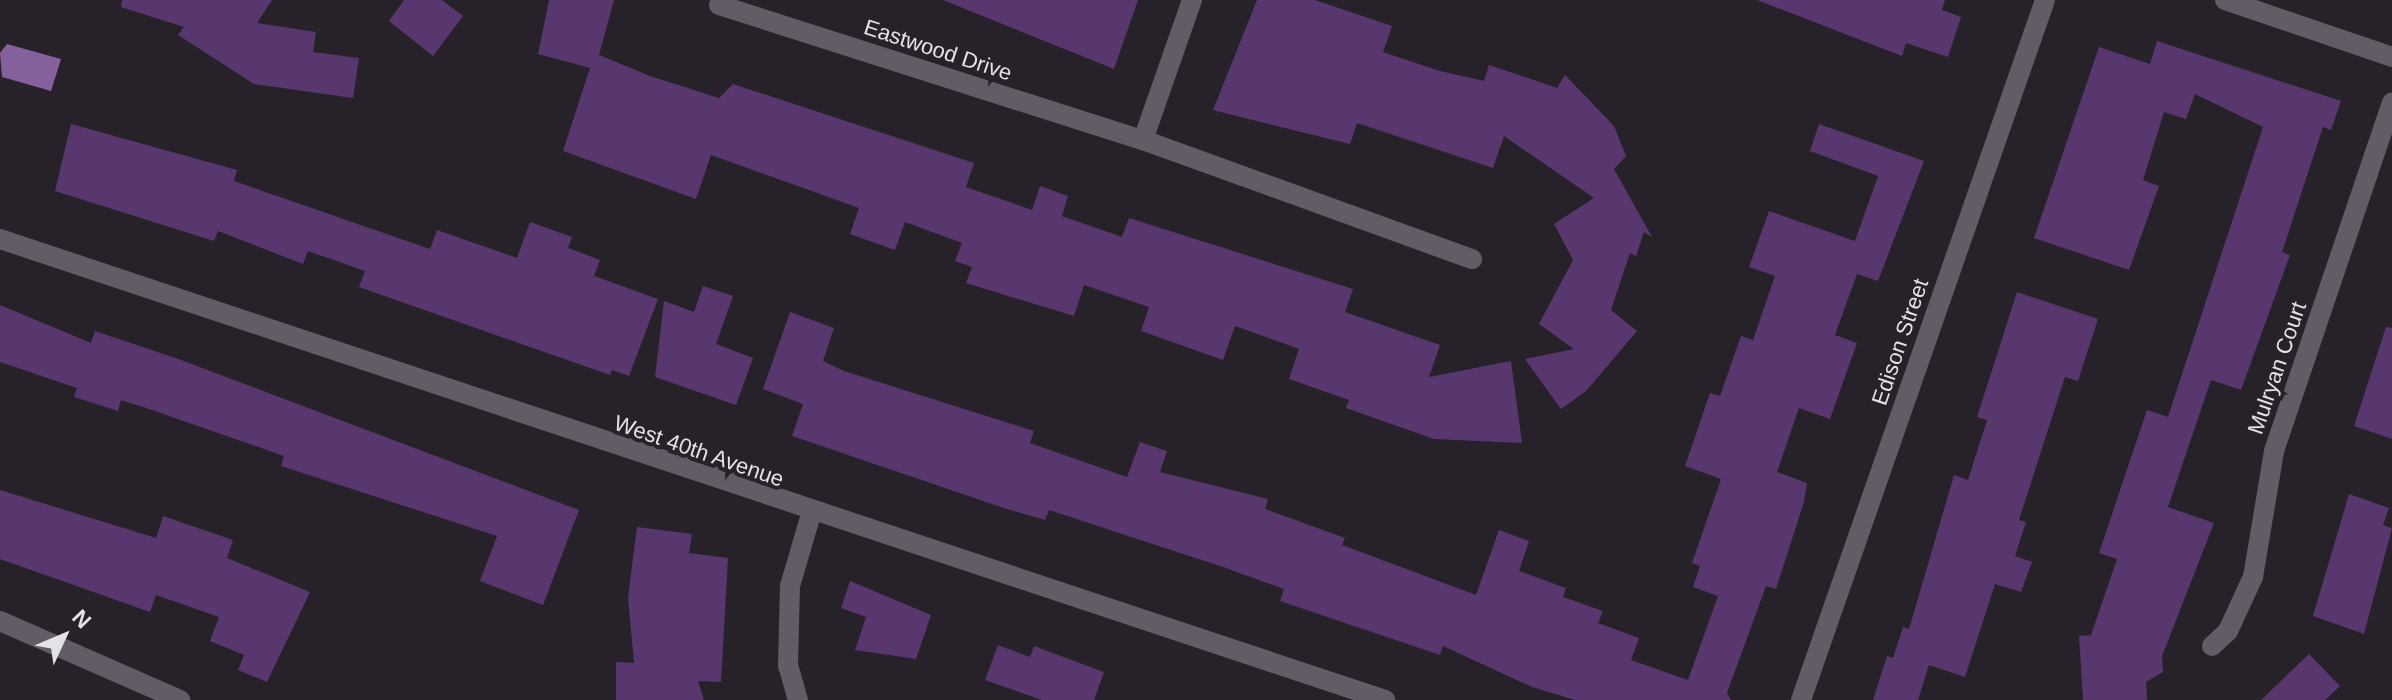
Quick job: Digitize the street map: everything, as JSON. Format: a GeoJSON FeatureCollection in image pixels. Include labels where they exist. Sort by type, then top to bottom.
{"type":"FeatureCollection","features":[{"type":"Feature","properties":{"kind":"street"},"geometry":{"type":"LineString","coordinates":[[1143,140],[1192,0]]}},
{"type":"Feature","properties":{"kind":"street","name":"Edison Street"},"geometry":{"type":"LineString","coordinates":[[1801,700],[2045,0]]}},
{"type":"Feature","properties":{"kind":"street"},"geometry":{"type":"LineString","coordinates":[[2225,0],[2392,57]]}},
{"type":"Feature","properties":{"kind":"street","name":"Eastwood Drive"},"geometry":{"type":"LineString","coordinates":[[719,5],[1143,140],[1472,259]]}},
{"type":"Feature","properties":{"kind":"street","name":"Mulryan Court"},"geometry":{"type":"LineString","coordinates":[[2212,646],[2228,631],[2253,577],[2274,451],[2392,102]]}},
{"type":"Feature","properties":{"kind":"street","name":"West 40th Avenue"},"geometry":{"type":"LineString","coordinates":[[0,239],[811,514],[1385,700]]}},
{"type":"Feature","properties":{"kind":"street"},"geometry":{"type":"LineString","coordinates":[[798,700],[788,666],[790,586],[811,514]]}},
{"type":"Feature","properties":{"kind":"street"},"geometry":{"type":"LineString","coordinates":[[0,621],[180,700]]}},
{"type":"Feature","properties":{"kind":"shaded area"},"geometry":{"type":"Polygon","coordinates":[[[7,44],[61,59],[51,91],[2,77],[0,53],[7,44]]]}},
{"type":"Feature","properties":{"kind":"building"},"geometry":{"type":"Polygon","coordinates":[[[122,0],[272,0],[257,23],[316,32],[313,52],[359,58],[353,98],[254,84],[178,35],[184,27],[121,7],[122,0]]]}},
{"type":"Feature","properties":{"kind":"building"},"geometry":{"type":"Polygon","coordinates":[[[404,0],[442,0],[463,16],[433,56],[389,21],[404,0]]]}},
{"type":"Feature","properties":{"kind":"building"},"geometry":{"type":"Polygon","coordinates":[[[549,0],[614,0],[599,55],[650,76],[719,98],[733,84],[974,163],[966,187],[1032,210],[1040,186],[1068,196],[1062,216],[1122,237],[1129,218],[1353,289],[1345,312],[1440,345],[1429,377],[1511,361],[1522,443],[1434,439],[1346,408],[1349,400],[1289,379],[1299,349],[1235,326],[1223,360],[1141,331],[1149,307],[1084,285],[1074,316],[966,283],[972,267],[955,261],[962,243],[905,222],[895,250],[850,234],[859,208],[711,155],[696,199],[563,151],[590,68],[538,54],[549,0]]]}},
{"type":"Feature","properties":{"kind":"building"},"geometry":{"type":"Polygon","coordinates":[[[943,0],[1138,0],[1114,69],[943,0]]]}},
{"type":"Feature","properties":{"kind":"building"},"geometry":{"type":"Polygon","coordinates":[[[1257,0],[1315,0],[1392,26],[1383,52],[1440,71],[1484,81],[1489,65],[1557,88],[1565,75],[1614,126],[1626,156],[1614,169],[1652,237],[1644,232],[1636,256],[1630,253],[1611,310],[1637,331],[1586,391],[1561,409],[1525,359],[1574,349],[1539,324],[1573,260],[1554,224],[1594,198],[1504,136],[1493,168],[1357,123],[1350,144],[1213,110],[1257,0]]]}},
{"type":"Feature","properties":{"kind":"building"},"geometry":{"type":"Polygon","coordinates":[[[1757,0],[1945,0],[1942,10],[1961,17],[1948,57],[1906,43],[1902,56],[1757,0]]]}},
{"type":"Feature","properties":{"kind":"building"},"geometry":{"type":"Polygon","coordinates":[[[2157,41],[2341,101],[2331,130],[2323,127],[2282,252],[2290,255],[2241,390],[2211,380],[2168,507],[2214,523],[2162,656],[2163,672],[2146,682],[2147,700],[2083,700],[2079,636],[2091,635],[2117,559],[2099,553],[2147,410],[2168,417],[2263,127],[2195,94],[2186,119],[2164,112],[2143,180],[2159,186],[2129,270],[2034,238],[2099,47],[2150,64],[2157,41]]]}},
{"type":"Feature","properties":{"kind":"building"},"geometry":{"type":"Polygon","coordinates":[[[71,124],[237,170],[234,181],[430,249],[437,230],[517,258],[530,222],[572,237],[568,248],[600,260],[594,276],[658,299],[629,376],[612,370],[610,375],[359,287],[365,271],[308,251],[303,264],[218,231],[214,241],[55,191],[71,124]]]}},
{"type":"Feature","properties":{"kind":"building"},"geometry":{"type":"Polygon","coordinates":[[[1819,124],[1924,161],[1878,281],[1857,274],[1835,335],[1857,343],[1830,419],[1799,408],[1777,472],[1807,483],[1804,502],[1776,589],[1766,586],[1727,693],[1731,700],[1575,700],[1532,687],[1443,646],[1440,655],[1280,601],[1284,589],[1223,567],[1049,510],[1045,520],[1007,509],[792,436],[803,404],[763,389],[790,312],[834,328],[823,361],[844,371],[1034,431],[1030,443],[1127,477],[1140,442],[1167,451],[1160,472],[1268,499],[1265,509],[1345,538],[1342,545],[1476,595],[1499,530],[1529,541],[1519,571],[1566,588],[1563,597],[1603,611],[1598,623],[1639,638],[1631,660],[1688,680],[1718,596],[1693,587],[1700,566],[1692,563],[1721,479],[1685,466],[1710,393],[1720,396],[1741,336],[1753,340],[1775,276],[1749,267],[1769,211],[1855,241],[1878,176],[1810,151],[1819,124]]]}},
{"type":"Feature","properties":{"kind":"building"},"geometry":{"type":"Polygon","coordinates":[[[703,286],[733,296],[716,344],[753,358],[736,405],[655,377],[664,301],[694,312],[703,286]]]}},
{"type":"Feature","properties":{"kind":"building"},"geometry":{"type":"Polygon","coordinates":[[[2017,292],[2098,319],[2078,381],[2065,377],[2019,520],[2026,522],[2015,556],[2032,562],[2021,592],[1995,584],[1965,677],[1929,665],[1918,700],[1873,700],[1887,656],[1893,658],[1903,627],[1909,629],[1954,475],[1968,480],[1987,420],[1977,417],[2017,292]]]}},
{"type":"Feature","properties":{"kind":"building"},"geometry":{"type":"Polygon","coordinates":[[[0,305],[91,343],[95,331],[181,360],[579,510],[543,605],[480,581],[497,536],[281,466],[284,456],[149,409],[121,400],[118,411],[74,397],[77,388],[0,362],[0,305]]]}},
{"type":"Feature","properties":{"kind":"building"},"geometry":{"type":"Polygon","coordinates":[[[2386,327],[2392,328],[2392,439],[2354,426],[2386,327]]]}},
{"type":"Feature","properties":{"kind":"building"},"geometry":{"type":"Polygon","coordinates":[[[0,490],[156,538],[163,516],[233,540],[227,558],[310,592],[267,682],[238,670],[244,655],[210,641],[219,617],[156,595],[150,612],[0,559],[0,490]]]}},
{"type":"Feature","properties":{"kind":"building"},"geometry":{"type":"Polygon","coordinates":[[[2349,494],[2389,508],[2383,525],[2392,528],[2364,634],[2313,616],[2349,494]]]}},
{"type":"Feature","properties":{"kind":"building"},"geometry":{"type":"Polygon","coordinates":[[[637,527],[692,534],[689,553],[728,558],[721,682],[698,681],[704,700],[616,700],[616,662],[634,663],[628,597],[637,527]]]}},
{"type":"Feature","properties":{"kind":"building"},"geometry":{"type":"Polygon","coordinates":[[[850,581],[931,615],[916,659],[855,650],[866,617],[841,608],[850,581]]]}},
{"type":"Feature","properties":{"kind":"building"},"geometry":{"type":"Polygon","coordinates":[[[998,645],[1030,657],[1034,646],[1104,672],[1094,700],[1042,700],[985,680],[998,645]]]}},
{"type":"Feature","properties":{"kind":"building"},"geometry":{"type":"Polygon","coordinates":[[[2309,654],[2340,686],[2325,700],[2261,700],[2309,654]]]}}]}
